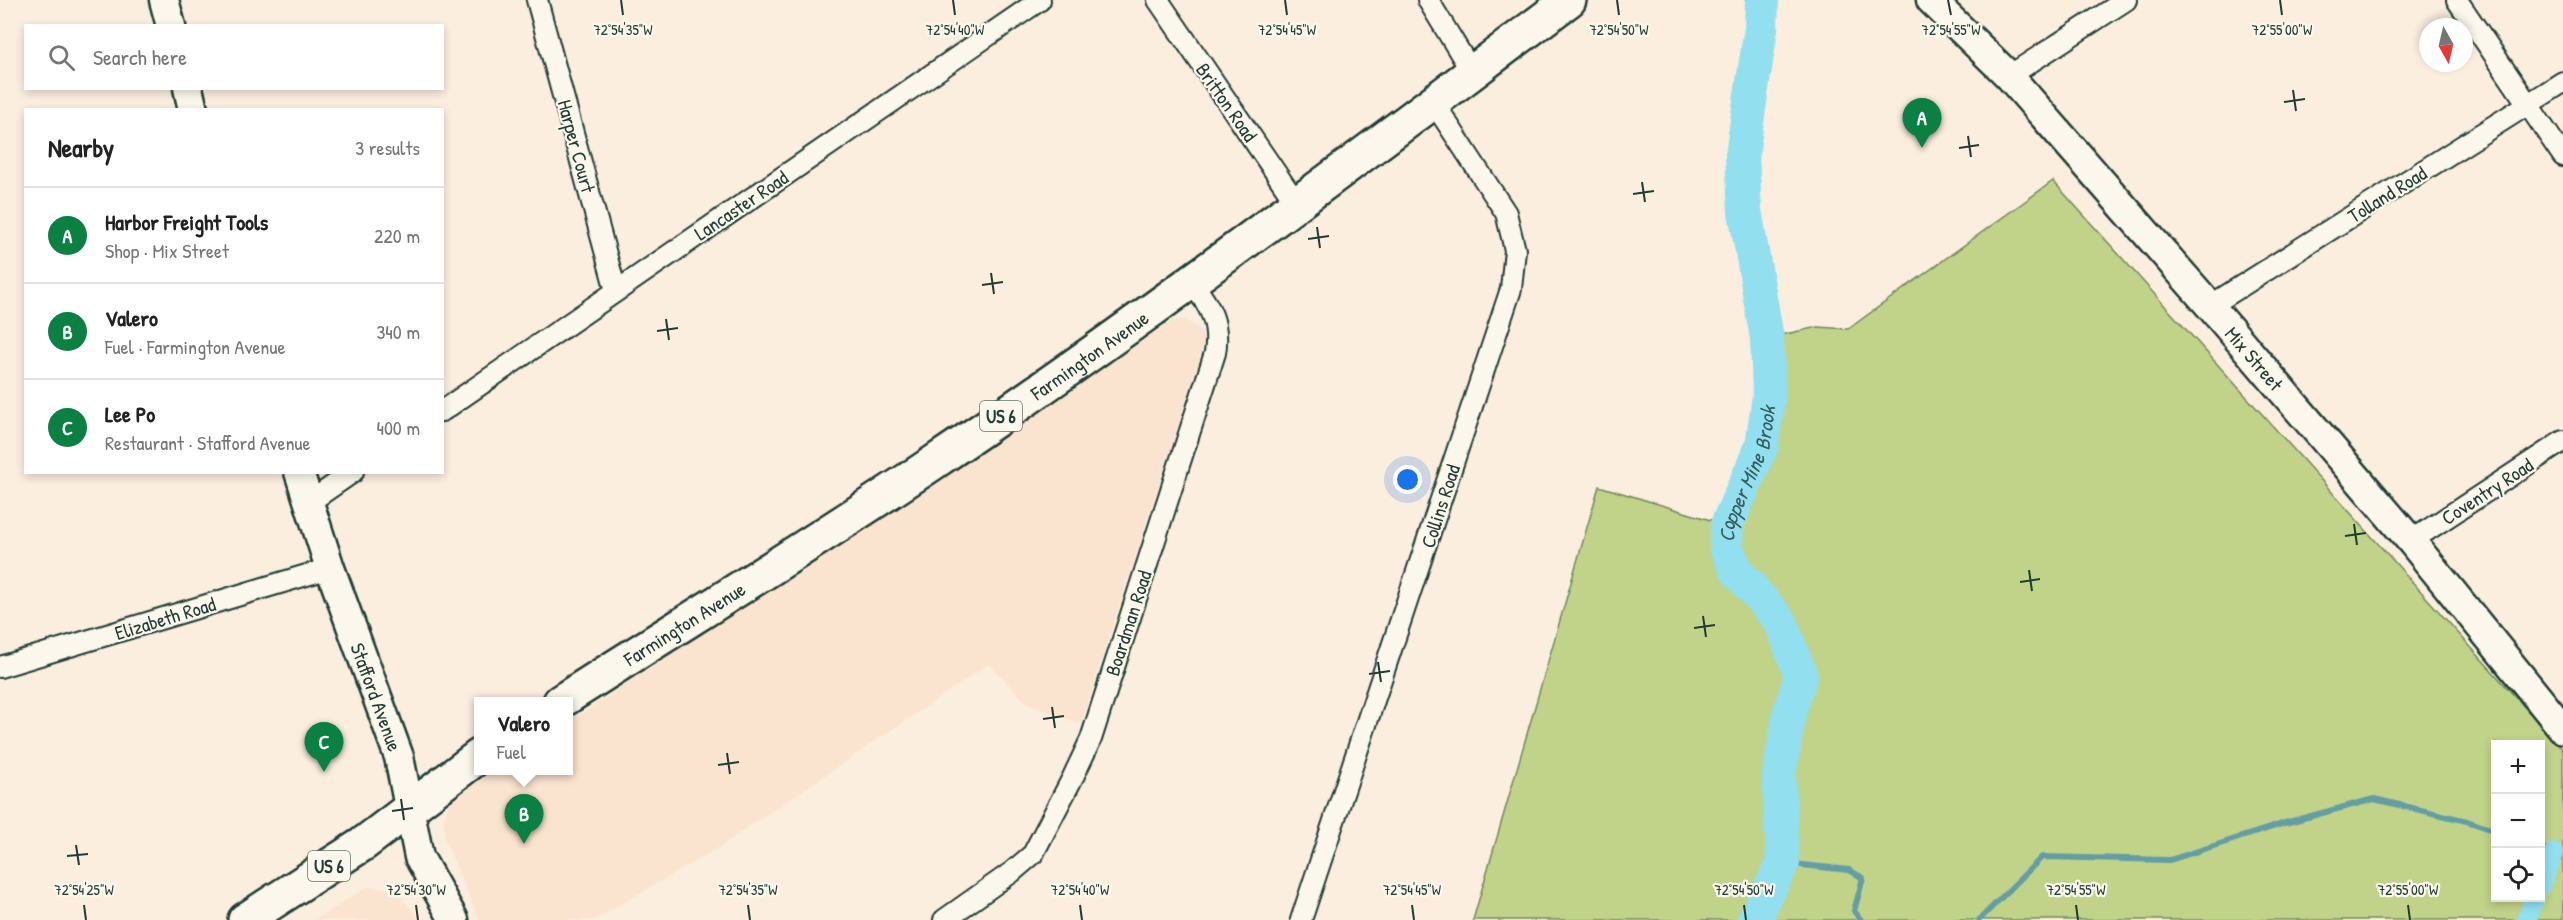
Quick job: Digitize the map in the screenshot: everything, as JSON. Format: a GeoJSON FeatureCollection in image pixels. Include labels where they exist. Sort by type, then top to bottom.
{"type":"FeatureCollection","features":[{"type":"Feature","properties":{"kind":"highway","name":"Farmington Avenue"},"geometry":{"type":"LineString","coordinates":[[568,697],[843,523],[1192,283],[1569,0]]}},
{"type":"Feature","properties":{"kind":"highway","name":"US 6"},"geometry":{"type":"LineString","coordinates":[[245,920],[363,844],[474,760]]}},
{"type":"Feature","properties":{"kind":"main road"},"geometry":{"type":"LineString","coordinates":[[164,0],[170,24]]}},
{"type":"Feature","properties":{"kind":"main road","name":"Mix Street"},"geometry":{"type":"LineString","coordinates":[[1931,0],[2009,76],[2210,306],[2411,541],[2563,729]]}},
{"type":"Feature","properties":{"kind":"main road"},"geometry":{"type":"LineString","coordinates":[[189,90],[193,108]]}},
{"type":"Feature","properties":{"kind":"main road","name":"Stafford Avenue"},"geometry":{"type":"LineString","coordinates":[[300,474],[330,568],[399,757],[419,857],[454,920]]}},
{"type":"Feature","properties":{"kind":"street","name":"Harper Court"},"geometry":{"type":"LineString","coordinates":[[537,0],[616,291]]}},
{"type":"Feature","properties":{"kind":"street","name":"Lancaster Road"},"geometry":{"type":"LineString","coordinates":[[444,410],[1040,0]]}},
{"type":"Feature","properties":{"kind":"street","name":"Britton Road"},"geometry":{"type":"LineString","coordinates":[[1158,0],[1297,204]]}},
{"type":"Feature","properties":{"kind":"street"},"geometry":{"type":"LineString","coordinates":[[1428,0],[1473,74]]}},
{"type":"Feature","properties":{"kind":"street"},"geometry":{"type":"LineString","coordinates":[[2009,76],[2126,0]]}},
{"type":"Feature","properties":{"kind":"street"},"geometry":{"type":"LineString","coordinates":[[2457,0],[2563,156]]}},
{"type":"Feature","properties":{"kind":"street","name":"Tolland Road"},"geometry":{"type":"LineString","coordinates":[[2210,306],[2563,82]]}},
{"type":"Feature","properties":{"kind":"street","name":"Collins Road"},"geometry":{"type":"LineString","coordinates":[[1301,920],[1377,696],[1512,278],[1515,250],[1506,213],[1434,103]]}},
{"type":"Feature","properties":{"kind":"street","name":"Boardman Road"},"geometry":{"type":"LineString","coordinates":[[944,920],[1012,872],[1033,854],[1091,739],[1215,353],[1218,339],[1214,313],[1192,283]]}},
{"type":"Feature","properties":{"kind":"street","name":"Coventry Road"},"geometry":{"type":"LineString","coordinates":[[2411,541],[2563,441]]}},
{"type":"Feature","properties":{"kind":"street"},"geometry":{"type":"LineString","coordinates":[[308,503],[350,474]]}},
{"type":"Feature","properties":{"kind":"street","name":"Elizabeth Road"},"geometry":{"type":"LineString","coordinates":[[0,667],[330,568]]}},
{"type":"Feature","properties":{"kind":"shaded area"},"geometry":{"type":"Polygon","coordinates":[[[1185,319],[1202,332],[1205,342],[1081,724],[1028,705],[989,664],[715,850],[594,920],[479,920],[444,838],[444,818],[450,801],[490,775],[573,775],[573,719],[1173,320],[1185,319]]]}},
{"type":"Feature","properties":{"kind":"shaded area"},"geometry":{"type":"Polygon","coordinates":[[[367,887],[384,888],[399,895],[421,920],[315,920],[367,887]]]}},
{"type":"Feature","properties":{"kind":"green space"},"geometry":{"type":"Polygon","coordinates":[[[2053,181],[2563,750],[2563,920],[1473,920],[1599,486],[1727,525],[1762,446],[1769,395],[1767,338],[1818,327],[1848,329],[2053,181]]]}},
{"type":"Feature","properties":{"kind":"waterway","name":"Copper Mine Brook"},"geometry":{"type":"LineString","coordinates":[[1754,920],[1783,863],[1779,776],[1790,711],[1801,675],[1781,622],[1737,571],[1726,547],[1727,525],[1762,446],[1769,395],[1767,338],[1745,211],[1742,155],[1761,28],[1762,0]]}},
{"type":"Feature","properties":{"kind":"waterway"},"geometry":{"type":"LineString","coordinates":[[1979,920],[2042,857],[2170,860],[2285,823],[2374,799],[2467,821],[2491,829]]}},
{"type":"Feature","properties":{"kind":"waterway"},"geometry":{"type":"LineString","coordinates":[[2545,849],[2563,854]]}},
{"type":"Feature","properties":{"kind":"waterway"},"geometry":{"type":"LineString","coordinates":[[2545,874],[2554,853]]}},
{"type":"Feature","properties":{"kind":"waterway"},"geometry":{"type":"LineString","coordinates":[[1783,863],[1849,870],[1863,878],[1854,911],[1861,920]]}},
{"type":"Feature","properties":{"kind":"waterway"},"geometry":{"type":"LineString","coordinates":[[2526,920],[2533,902]]}},
{"type":"Feature","properties":{"kind":"place","name":"Harbor Freight Tools"},"geometry":{"type":"Point","coordinates":[1922,148]}},
{"type":"Feature","properties":{"kind":"place","name":"Lee Po"},"geometry":{"type":"Point","coordinates":[324,772]}},
{"type":"Feature","properties":{"kind":"place","name":"Valero"},"geometry":{"type":"Point","coordinates":[524,844]}}]}
